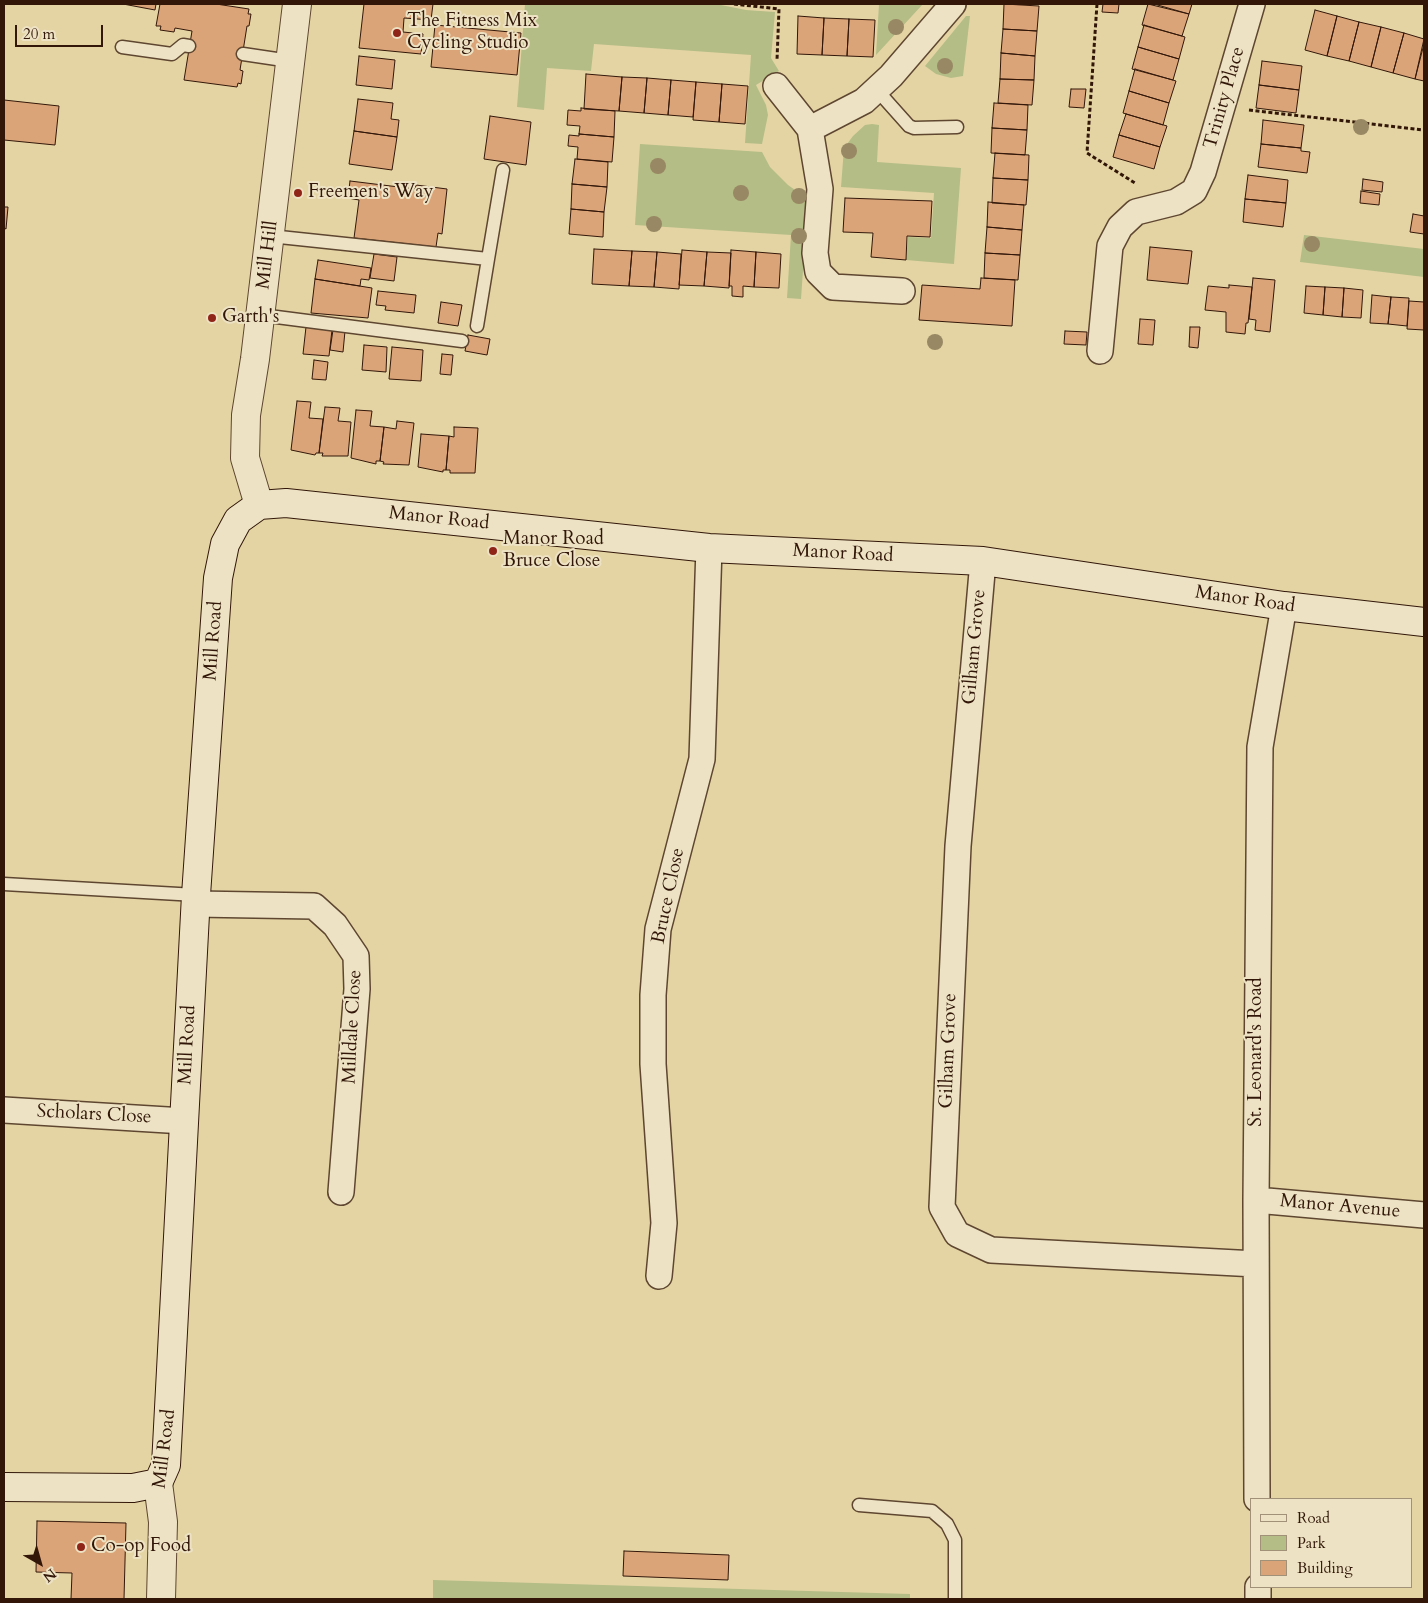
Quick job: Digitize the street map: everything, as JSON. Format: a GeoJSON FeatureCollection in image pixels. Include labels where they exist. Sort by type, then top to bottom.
{"type":"FeatureCollection","features":[{"type":"Feature","properties":{"kind":"main road","name":"Mill Hill"},"geometry":{"type":"LineString","coordinates":[[259,505],[245,458],[245,438],[261,315],[296,4]]}},
{"type":"Feature","properties":{"kind":"main road","name":"Manor Road"},"geometry":{"type":"LineString","coordinates":[[259,505],[286,503],[709,548],[983,561],[1284,606],[1424,622]]}},
{"type":"Feature","properties":{"kind":"main road","name":"Mill Road"},"geometry":{"type":"LineString","coordinates":[[161,1599],[163,1522],[158,1483],[166,1465],[169,1443],[196,900],[218,578],[224,544],[238,520],[259,505]]}},
{"type":"Feature","properties":{"kind":"main road"},"geometry":{"type":"LineString","coordinates":[[4,1487],[132,1488],[158,1483]]}},
{"type":"Feature","properties":{"kind":"street"},"geometry":{"type":"LineString","coordinates":[[810,129],[864,101],[891,76],[953,4]]}},
{"type":"Feature","properties":{"kind":"street","name":"Trinity Place"},"geometry":{"type":"LineString","coordinates":[[1156,207],[1176,202],[1194,191],[1203,172],[1252,4]]}},
{"type":"Feature","properties":{"kind":"street"},"geometry":{"type":"LineString","coordinates":[[776,86],[810,129],[820,189],[815,253],[818,272],[833,287],[902,290]]}},
{"type":"Feature","properties":{"kind":"street"},"geometry":{"type":"LineString","coordinates":[[1100,351],[1110,246],[1120,227],[1136,212],[1156,207]]}},
{"type":"Feature","properties":{"kind":"street","name":"Bruce Close"},"geometry":{"type":"LineString","coordinates":[[659,1276],[664,1223],[653,1064],[653,995],[658,929],[702,758],[709,548]]}},
{"type":"Feature","properties":{"kind":"street","name":"Gilham Grove"},"geometry":{"type":"LineString","coordinates":[[983,561],[958,846],[942,1207],[957,1234],[991,1250],[1256,1264]]}},
{"type":"Feature","properties":{"kind":"street","name":"St. Leonard's Road"},"geometry":{"type":"LineString","coordinates":[[1257,1498],[1256,1200],[1260,747],[1284,606]]}},
{"type":"Feature","properties":{"kind":"street","name":"Milldale Close"},"geometry":{"type":"LineString","coordinates":[[196,900],[314,906],[335,925],[356,956],[357,989],[341,1192]]}},
{"type":"Feature","properties":{"kind":"street","name":"Scholars Close"},"geometry":{"type":"LineString","coordinates":[[4,1110],[184,1121]]}},
{"type":"Feature","properties":{"kind":"street","name":"Manor Avenue"},"geometry":{"type":"LineString","coordinates":[[1256,1200],[1424,1215]]}},
{"type":"Feature","properties":{"kind":"lane"},"geometry":{"type":"LineString","coordinates":[[122,47],[172,54],[183,45],[189,46]]}},
{"type":"Feature","properties":{"kind":"lane"},"geometry":{"type":"LineString","coordinates":[[243,54],[290,61]]}},
{"type":"Feature","properties":{"kind":"lane"},"geometry":{"type":"LineString","coordinates":[[876,89],[908,126],[914,128],[957,127]]}},
{"type":"Feature","properties":{"kind":"lane"},"geometry":{"type":"LineString","coordinates":[[477,326],[503,170]]}},
{"type":"Feature","properties":{"kind":"lane"},"geometry":{"type":"LineString","coordinates":[[270,236],[488,259]]}},
{"type":"Feature","properties":{"kind":"lane"},"geometry":{"type":"LineString","coordinates":[[261,315],[462,341]]}},
{"type":"Feature","properties":{"kind":"lane"},"geometry":{"type":"LineString","coordinates":[[4,884],[196,900]]}},
{"type":"Feature","properties":{"kind":"lane"},"geometry":{"type":"LineString","coordinates":[[858,1505],[932,1511],[947,1524],[955,1540],[955,1599]]}},
{"type":"Feature","properties":{"kind":"path"},"geometry":{"type":"LineString","coordinates":[[734,4],[779,8],[777,60],[784,71],[776,86]]}},
{"type":"Feature","properties":{"kind":"path"},"geometry":{"type":"LineString","coordinates":[[1097,4],[1087,153],[1152,194],[1156,207]]}},
{"type":"Feature","properties":{"kind":"path"},"geometry":{"type":"LineString","coordinates":[[1222,107],[1424,130]]}},
{"type":"Feature","properties":{"kind":"green space"},"geometry":{"type":"Polygon","coordinates":[[[525,4],[716,4],[746,10],[775,12],[771,58],[779,71],[756,85],[766,105],[768,115],[762,144],[745,143],[751,55],[594,44],[591,71],[547,68],[544,110],[517,107],[525,4]]]}},
{"type":"Feature","properties":{"kind":"green space"},"geometry":{"type":"Polygon","coordinates":[[[879,4],[923,4],[876,55],[879,4]]]}},
{"type":"Feature","properties":{"kind":"green space"},"geometry":{"type":"Polygon","coordinates":[[[966,16],[970,16],[963,76],[951,78],[936,74],[925,66],[966,16]]]}},
{"type":"Feature","properties":{"kind":"green space"},"geometry":{"type":"Polygon","coordinates":[[[865,125],[879,125],[877,162],[961,168],[954,264],[906,260],[908,237],[931,238],[934,193],[841,187],[844,148],[865,125]]]}},
{"type":"Feature","properties":{"kind":"green space"},"geometry":{"type":"Polygon","coordinates":[[[640,144],[762,152],[770,167],[788,185],[808,199],[801,299],[787,298],[791,235],[635,225],[640,144]]]}},
{"type":"Feature","properties":{"kind":"green space"},"geometry":{"type":"Polygon","coordinates":[[[1304,235],[1424,249],[1424,277],[1300,262],[1304,235]]]}},
{"type":"Feature","properties":{"kind":"green space"},"geometry":{"type":"Polygon","coordinates":[[[433,1580],[910,1594],[910,1599],[433,1599],[433,1580]]]}},
{"type":"Feature","properties":{"kind":"building"},"geometry":{"type":"Polygon","coordinates":[[[123,4],[156,4],[155,10],[123,4]]]}},
{"type":"Feature","properties":{"kind":"building"},"geometry":{"type":"Polygon","coordinates":[[[160,4],[216,4],[249,9],[248,14],[251,14],[249,26],[247,26],[240,70],[243,71],[241,84],[238,83],[237,87],[184,80],[192,31],[175,28],[174,32],[160,30],[161,26],[156,26],[160,4]]]}},
{"type":"Feature","properties":{"kind":"building"},"geometry":{"type":"Polygon","coordinates":[[[364,4],[433,4],[431,20],[404,18],[403,32],[423,34],[421,54],[359,48],[364,4]]]}},
{"type":"Feature","properties":{"kind":"building"},"geometry":{"type":"Polygon","coordinates":[[[1004,4],[1039,6],[1037,31],[1003,29],[1004,4]]]}},
{"type":"Feature","properties":{"kind":"building"},"geometry":{"type":"Polygon","coordinates":[[[1103,4],[1119,4],[1118,13],[1102,12],[1103,4]]]}},
{"type":"Feature","properties":{"kind":"building"},"geometry":{"type":"Polygon","coordinates":[[[1148,4],[1189,14],[1182,36],[1142,25],[1148,4]]]}},
{"type":"Feature","properties":{"kind":"building"},"geometry":{"type":"Polygon","coordinates":[[[1154,4],[1192,4],[1189,14],[1154,4]]]}},
{"type":"Feature","properties":{"kind":"building"},"geometry":{"type":"Polygon","coordinates":[[[1315,10],[1337,16],[1327,56],[1305,50],[1315,10]]]}},
{"type":"Feature","properties":{"kind":"building"},"geometry":{"type":"Polygon","coordinates":[[[798,16],[824,18],[822,55],[797,54],[798,16]]]}},
{"type":"Feature","properties":{"kind":"building"},"geometry":{"type":"Polygon","coordinates":[[[1337,16],[1359,22],[1349,61],[1327,56],[1337,16]]]}},
{"type":"Feature","properties":{"kind":"building"},"geometry":{"type":"Polygon","coordinates":[[[824,18],[849,19],[847,56],[822,55],[824,18]]]}},
{"type":"Feature","properties":{"kind":"building"},"geometry":{"type":"Polygon","coordinates":[[[849,19],[875,20],[873,57],[847,56],[849,19]]]}},
{"type":"Feature","properties":{"kind":"building"},"geometry":{"type":"Polygon","coordinates":[[[1359,22],[1381,27],[1371,67],[1349,61],[1359,22]]]}},
{"type":"Feature","properties":{"kind":"building"},"geometry":{"type":"Polygon","coordinates":[[[435,25],[521,33],[517,75],[431,67],[435,25]]]}},
{"type":"Feature","properties":{"kind":"building"},"geometry":{"type":"Polygon","coordinates":[[[1144,25],[1185,37],[1179,59],[1138,47],[1144,25]]]}},
{"type":"Feature","properties":{"kind":"building"},"geometry":{"type":"Polygon","coordinates":[[[1381,27],[1404,33],[1393,73],[1371,67],[1381,27]]]}},
{"type":"Feature","properties":{"kind":"building"},"geometry":{"type":"Polygon","coordinates":[[[1003,29],[1037,31],[1035,56],[1001,53],[1003,29]]]}},
{"type":"Feature","properties":{"kind":"building"},"geometry":{"type":"Polygon","coordinates":[[[1404,33],[1424,39],[1415,79],[1393,73],[1404,33]]]}},
{"type":"Feature","properties":{"kind":"building"},"geometry":{"type":"Polygon","coordinates":[[[1424,44],[1424,81],[1415,79],[1424,44]]]}},
{"type":"Feature","properties":{"kind":"building"},"geometry":{"type":"Polygon","coordinates":[[[1138,47],[1179,59],[1173,80],[1132,69],[1138,47]]]}},
{"type":"Feature","properties":{"kind":"building"},"geometry":{"type":"Polygon","coordinates":[[[1001,53],[1035,56],[1034,80],[1000,79],[1001,53]]]}},
{"type":"Feature","properties":{"kind":"building"},"geometry":{"type":"Polygon","coordinates":[[[359,56],[395,60],[392,89],[356,85],[359,56]]]}},
{"type":"Feature","properties":{"kind":"building"},"geometry":{"type":"Polygon","coordinates":[[[1262,61],[1302,66],[1299,90],[1259,85],[1262,61]]]}},
{"type":"Feature","properties":{"kind":"building"},"geometry":{"type":"Polygon","coordinates":[[[1135,69],[1176,81],[1169,103],[1129,91],[1135,69]]]}},
{"type":"Feature","properties":{"kind":"building"},"geometry":{"type":"Polygon","coordinates":[[[586,74],[622,77],[619,111],[584,109],[586,74]]]}},
{"type":"Feature","properties":{"kind":"building"},"geometry":{"type":"Polygon","coordinates":[[[622,77],[647,78],[644,113],[619,111],[622,77]]]}},
{"type":"Feature","properties":{"kind":"building"},"geometry":{"type":"Polygon","coordinates":[[[647,78],[671,80],[668,115],[644,113],[647,78]]]}},
{"type":"Feature","properties":{"kind":"building"},"geometry":{"type":"Polygon","coordinates":[[[1000,79],[1034,80],[1032,105],[998,103],[1000,79]]]}},
{"type":"Feature","properties":{"kind":"building"},"geometry":{"type":"Polygon","coordinates":[[[671,80],[696,82],[693,117],[668,115],[671,80]]]}},
{"type":"Feature","properties":{"kind":"building"},"geometry":{"type":"Polygon","coordinates":[[[696,82],[722,84],[719,122],[693,120],[696,82]]]}},
{"type":"Feature","properties":{"kind":"building"},"geometry":{"type":"Polygon","coordinates":[[[722,84],[748,86],[745,124],[719,122],[722,84]]]}},
{"type":"Feature","properties":{"kind":"building"},"geometry":{"type":"Polygon","coordinates":[[[1259,85],[1299,90],[1296,113],[1256,108],[1259,85]]]}},
{"type":"Feature","properties":{"kind":"building"},"geometry":{"type":"Polygon","coordinates":[[[1071,89],[1086,89],[1084,108],[1069,107],[1071,89]]]}},
{"type":"Feature","properties":{"kind":"building"},"geometry":{"type":"Polygon","coordinates":[[[1129,91],[1169,103],[1163,125],[1123,113],[1129,91]]]}},
{"type":"Feature","properties":{"kind":"building"},"geometry":{"type":"Polygon","coordinates":[[[358,99],[393,103],[391,119],[399,120],[397,137],[354,131],[358,99]]]}},
{"type":"Feature","properties":{"kind":"building"},"geometry":{"type":"Polygon","coordinates":[[[4,100],[59,106],[55,145],[4,140],[4,100]]]}},
{"type":"Feature","properties":{"kind":"building"},"geometry":{"type":"Polygon","coordinates":[[[994,103],[1028,105],[1027,130],[992,128],[994,103]]]}},
{"type":"Feature","properties":{"kind":"building"},"geometry":{"type":"Polygon","coordinates":[[[581,108],[615,111],[614,137],[579,134],[580,126],[567,125],[568,110],[581,111],[581,108]]]}},
{"type":"Feature","properties":{"kind":"building"},"geometry":{"type":"Polygon","coordinates":[[[1126,114],[1167,126],[1160,147],[1119,135],[1126,114]]]}},
{"type":"Feature","properties":{"kind":"building"},"geometry":{"type":"Polygon","coordinates":[[[490,116],[531,122],[526,165],[484,159],[490,116]]]}},
{"type":"Feature","properties":{"kind":"building"},"geometry":{"type":"Polygon","coordinates":[[[1263,120],[1304,125],[1301,148],[1261,144],[1263,120]]]}},
{"type":"Feature","properties":{"kind":"building"},"geometry":{"type":"Polygon","coordinates":[[[992,128],[1027,130],[1025,155],[991,153],[992,128]]]}},
{"type":"Feature","properties":{"kind":"building"},"geometry":{"type":"Polygon","coordinates":[[[354,131],[397,137],[392,170],[349,164],[354,131]]]}},
{"type":"Feature","properties":{"kind":"building"},"geometry":{"type":"Polygon","coordinates":[[[579,134],[614,137],[612,162],[577,159],[578,147],[568,146],[569,135],[579,136],[579,134]]]}},
{"type":"Feature","properties":{"kind":"building"},"geometry":{"type":"Polygon","coordinates":[[[1119,135],[1160,147],[1154,169],[1113,157],[1119,135]]]}},
{"type":"Feature","properties":{"kind":"building"},"geometry":{"type":"Polygon","coordinates":[[[1261,144],[1301,148],[1301,151],[1310,152],[1307,173],[1258,167],[1261,144]]]}},
{"type":"Feature","properties":{"kind":"building"},"geometry":{"type":"Polygon","coordinates":[[[995,153],[1029,155],[1028,180],[993,178],[995,153]]]}},
{"type":"Feature","properties":{"kind":"building"},"geometry":{"type":"Polygon","coordinates":[[[575,159],[608,162],[607,187],[572,184],[575,159]]]}},
{"type":"Feature","properties":{"kind":"building"},"geometry":{"type":"Polygon","coordinates":[[[1248,175],[1288,180],[1286,203],[1245,199],[1248,175]]]}},
{"type":"Feature","properties":{"kind":"building"},"geometry":{"type":"Polygon","coordinates":[[[993,178],[1028,180],[1026,205],[992,203],[993,178]]]}},
{"type":"Feature","properties":{"kind":"building"},"geometry":{"type":"Polygon","coordinates":[[[1363,179],[1383,182],[1382,192],[1362,190],[1363,179]]]}},
{"type":"Feature","properties":{"kind":"building"},"geometry":{"type":"Polygon","coordinates":[[[350,181],[415,189],[416,185],[447,189],[442,234],[438,233],[436,247],[354,238],[359,200],[348,198],[350,181]]]}},
{"type":"Feature","properties":{"kind":"building"},"geometry":{"type":"Polygon","coordinates":[[[572,184],[607,187],[604,212],[571,209],[572,184]]]}},
{"type":"Feature","properties":{"kind":"building"},"geometry":{"type":"Polygon","coordinates":[[[1361,191],[1380,194],[1379,205],[1360,203],[1361,191]]]}},
{"type":"Feature","properties":{"kind":"building"},"geometry":{"type":"Polygon","coordinates":[[[845,198],[932,201],[930,237],[907,236],[906,260],[871,257],[873,233],[843,232],[845,198]]]}},
{"type":"Feature","properties":{"kind":"building"},"geometry":{"type":"Polygon","coordinates":[[[1245,199],[1286,203],[1283,227],[1243,222],[1245,199]]]}},
{"type":"Feature","properties":{"kind":"building"},"geometry":{"type":"Polygon","coordinates":[[[988,202],[1024,205],[1022,230],[987,227],[988,202]]]}},
{"type":"Feature","properties":{"kind":"building"},"geometry":{"type":"Polygon","coordinates":[[[4,207],[8,207],[6,229],[4,228],[4,207]]]}},
{"type":"Feature","properties":{"kind":"building"},"geometry":{"type":"Polygon","coordinates":[[[571,209],[604,212],[603,237],[569,234],[571,209]]]}},
{"type":"Feature","properties":{"kind":"building"},"geometry":{"type":"Polygon","coordinates":[[[1413,214],[1424,216],[1424,234],[1410,232],[1413,214]]]}},
{"type":"Feature","properties":{"kind":"building"},"geometry":{"type":"Polygon","coordinates":[[[987,227],[1022,230],[1020,255],[985,253],[987,227]]]}},
{"type":"Feature","properties":{"kind":"building"},"geometry":{"type":"Polygon","coordinates":[[[1150,247],[1192,251],[1188,284],[1147,280],[1150,247]]]}},
{"type":"Feature","properties":{"kind":"building"},"geometry":{"type":"Polygon","coordinates":[[[594,249],[632,251],[629,286],[592,284],[594,249]]]}},
{"type":"Feature","properties":{"kind":"building"},"geometry":{"type":"Polygon","coordinates":[[[682,250],[707,252],[704,286],[679,285],[682,250]]]}},
{"type":"Feature","properties":{"kind":"building"},"geometry":{"type":"Polygon","coordinates":[[[731,250],[756,252],[754,287],[743,286],[743,297],[732,296],[732,286],[729,286],[731,250]]]}},
{"type":"Feature","properties":{"kind":"building"},"geometry":{"type":"Polygon","coordinates":[[[632,251],[657,252],[654,287],[629,286],[632,251]]]}},
{"type":"Feature","properties":{"kind":"building"},"geometry":{"type":"Polygon","coordinates":[[[657,252],[681,254],[679,289],[654,287],[657,252]]]}},
{"type":"Feature","properties":{"kind":"building"},"geometry":{"type":"Polygon","coordinates":[[[707,252],[731,253],[729,288],[704,286],[707,252]]]}},
{"type":"Feature","properties":{"kind":"building"},"geometry":{"type":"Polygon","coordinates":[[[756,252],[781,254],[779,288],[754,287],[756,252]]]}},
{"type":"Feature","properties":{"kind":"building"},"geometry":{"type":"Polygon","coordinates":[[[985,253],[1020,255],[1018,280],[984,278],[985,253]]]}},
{"type":"Feature","properties":{"kind":"building"},"geometry":{"type":"Polygon","coordinates":[[[374,254],[397,257],[394,281],[370,278],[374,254]]]}},
{"type":"Feature","properties":{"kind":"building"},"geometry":{"type":"Polygon","coordinates":[[[318,260],[371,268],[369,280],[361,279],[360,286],[315,279],[318,260]]]}},
{"type":"Feature","properties":{"kind":"building"},"geometry":{"type":"Polygon","coordinates":[[[981,278],[1015,280],[1012,326],[919,320],[922,285],[980,289],[981,278]]]}},
{"type":"Feature","properties":{"kind":"building"},"geometry":{"type":"Polygon","coordinates":[[[1253,278],[1275,280],[1270,332],[1255,330],[1256,320],[1249,319],[1253,278]]]}},
{"type":"Feature","properties":{"kind":"building"},"geometry":{"type":"Polygon","coordinates":[[[315,279],[372,288],[368,318],[311,313],[315,279]]]}},
{"type":"Feature","properties":{"kind":"building"},"geometry":{"type":"Polygon","coordinates":[[[1229,285],[1252,287],[1245,334],[1226,332],[1226,312],[1205,310],[1208,286],[1229,288],[1229,285]]]}},
{"type":"Feature","properties":{"kind":"building"},"geometry":{"type":"Polygon","coordinates":[[[1306,286],[1325,287],[1323,315],[1304,313],[1306,286]]]}},
{"type":"Feature","properties":{"kind":"building"},"geometry":{"type":"Polygon","coordinates":[[[1325,287],[1344,288],[1342,317],[1323,315],[1325,287]]]}},
{"type":"Feature","properties":{"kind":"building"},"geometry":{"type":"Polygon","coordinates":[[[1344,288],[1363,290],[1361,318],[1342,317],[1344,288]]]}},
{"type":"Feature","properties":{"kind":"building"},"geometry":{"type":"Polygon","coordinates":[[[378,291],[416,295],[414,313],[385,310],[386,306],[376,305],[378,291]]]}},
{"type":"Feature","properties":{"kind":"building"},"geometry":{"type":"Polygon","coordinates":[[[1372,295],[1391,297],[1388,324],[1370,323],[1372,295]]]}},
{"type":"Feature","properties":{"kind":"building"},"geometry":{"type":"Polygon","coordinates":[[[1391,297],[1409,298],[1407,326],[1388,324],[1391,297]]]}},
{"type":"Feature","properties":{"kind":"building"},"geometry":{"type":"Polygon","coordinates":[[[1409,301],[1424,302],[1424,330],[1407,329],[1409,301]]]}},
{"type":"Feature","properties":{"kind":"building"},"geometry":{"type":"Polygon","coordinates":[[[441,302],[462,305],[458,326],[438,323],[441,302]]]}},
{"type":"Feature","properties":{"kind":"building"},"geometry":{"type":"Polygon","coordinates":[[[1140,319],[1155,320],[1153,345],[1138,344],[1140,319]]]}},
{"type":"Feature","properties":{"kind":"building"},"geometry":{"type":"Polygon","coordinates":[[[306,327],[332,330],[329,356],[303,354],[306,327]]]}},
{"type":"Feature","properties":{"kind":"building"},"geometry":{"type":"Polygon","coordinates":[[[1190,327],[1200,327],[1198,348],[1189,347],[1190,327]]]}},
{"type":"Feature","properties":{"kind":"building"},"geometry":{"type":"Polygon","coordinates":[[[333,330],[345,331],[343,352],[330,350],[333,330]]]}},
{"type":"Feature","properties":{"kind":"building"},"geometry":{"type":"Polygon","coordinates":[[[1065,331],[1087,332],[1086,345],[1064,344],[1065,331]]]}},
{"type":"Feature","properties":{"kind":"building"},"geometry":{"type":"Polygon","coordinates":[[[468,335],[490,339],[487,355],[465,351],[468,335]]]}},
{"type":"Feature","properties":{"kind":"building"},"geometry":{"type":"Polygon","coordinates":[[[364,345],[387,347],[386,372],[362,370],[364,345]]]}},
{"type":"Feature","properties":{"kind":"building"},"geometry":{"type":"Polygon","coordinates":[[[392,347],[423,350],[421,381],[389,379],[392,347]]]}},
{"type":"Feature","properties":{"kind":"building"},"geometry":{"type":"Polygon","coordinates":[[[442,354],[453,355],[451,375],[440,374],[442,354]]]}},
{"type":"Feature","properties":{"kind":"building"},"geometry":{"type":"Polygon","coordinates":[[[314,360],[328,362],[326,380],[312,379],[314,360]]]}},
{"type":"Feature","properties":{"kind":"building"},"geometry":{"type":"Polygon","coordinates":[[[297,401],[311,402],[309,418],[323,419],[319,453],[315,455],[291,450],[297,401]]]}},
{"type":"Feature","properties":{"kind":"building"},"geometry":{"type":"Polygon","coordinates":[[[325,407],[340,408],[338,421],[351,422],[348,456],[322,456],[323,453],[319,453],[325,407]]]}},
{"type":"Feature","properties":{"kind":"building"},"geometry":{"type":"Polygon","coordinates":[[[356,410],[372,411],[370,426],[384,427],[380,461],[376,461],[376,464],[351,458],[356,410]]]}},
{"type":"Feature","properties":{"kind":"building"},"geometry":{"type":"Polygon","coordinates":[[[397,421],[414,423],[409,465],[383,464],[384,462],[380,461],[384,427],[396,429],[397,421]]]}},
{"type":"Feature","properties":{"kind":"building"},"geometry":{"type":"Polygon","coordinates":[[[454,427],[478,428],[475,473],[450,473],[450,470],[446,470],[449,436],[454,437],[454,427]]]}},
{"type":"Feature","properties":{"kind":"building"},"geometry":{"type":"Polygon","coordinates":[[[421,434],[449,436],[446,470],[443,470],[443,472],[418,467],[421,434]]]}},
{"type":"Feature","properties":{"kind":"building","name":"Co-op Food"},"geometry":{"type":"Polygon","coordinates":[[[37,1521],[126,1523],[124,1599],[71,1599],[72,1573],[36,1572],[37,1521]]]}},
{"type":"Feature","properties":{"kind":"building"},"geometry":{"type":"Polygon","coordinates":[[[624,1551],[729,1555],[728,1580],[623,1576],[624,1551]]]}},
{"type":"Feature","properties":{"kind":"place","name":"The Fitness Mix Cycling Studio"},"geometry":{"type":"Point","coordinates":[397,33]}},
{"type":"Feature","properties":{"kind":"place","name":"Freemen's Way"},"geometry":{"type":"Point","coordinates":[298,193]}},
{"type":"Feature","properties":{"kind":"place","name":"Garth's"},"geometry":{"type":"Point","coordinates":[212,318]}},
{"type":"Feature","properties":{"kind":"place","name":"Manor Road Bruce Close"},"geometry":{"type":"Point","coordinates":[493,551]}},
{"type":"Feature","properties":{"kind":"place","name":"Co-op Food"},"geometry":{"type":"Point","coordinates":[81,1547]}}]}
